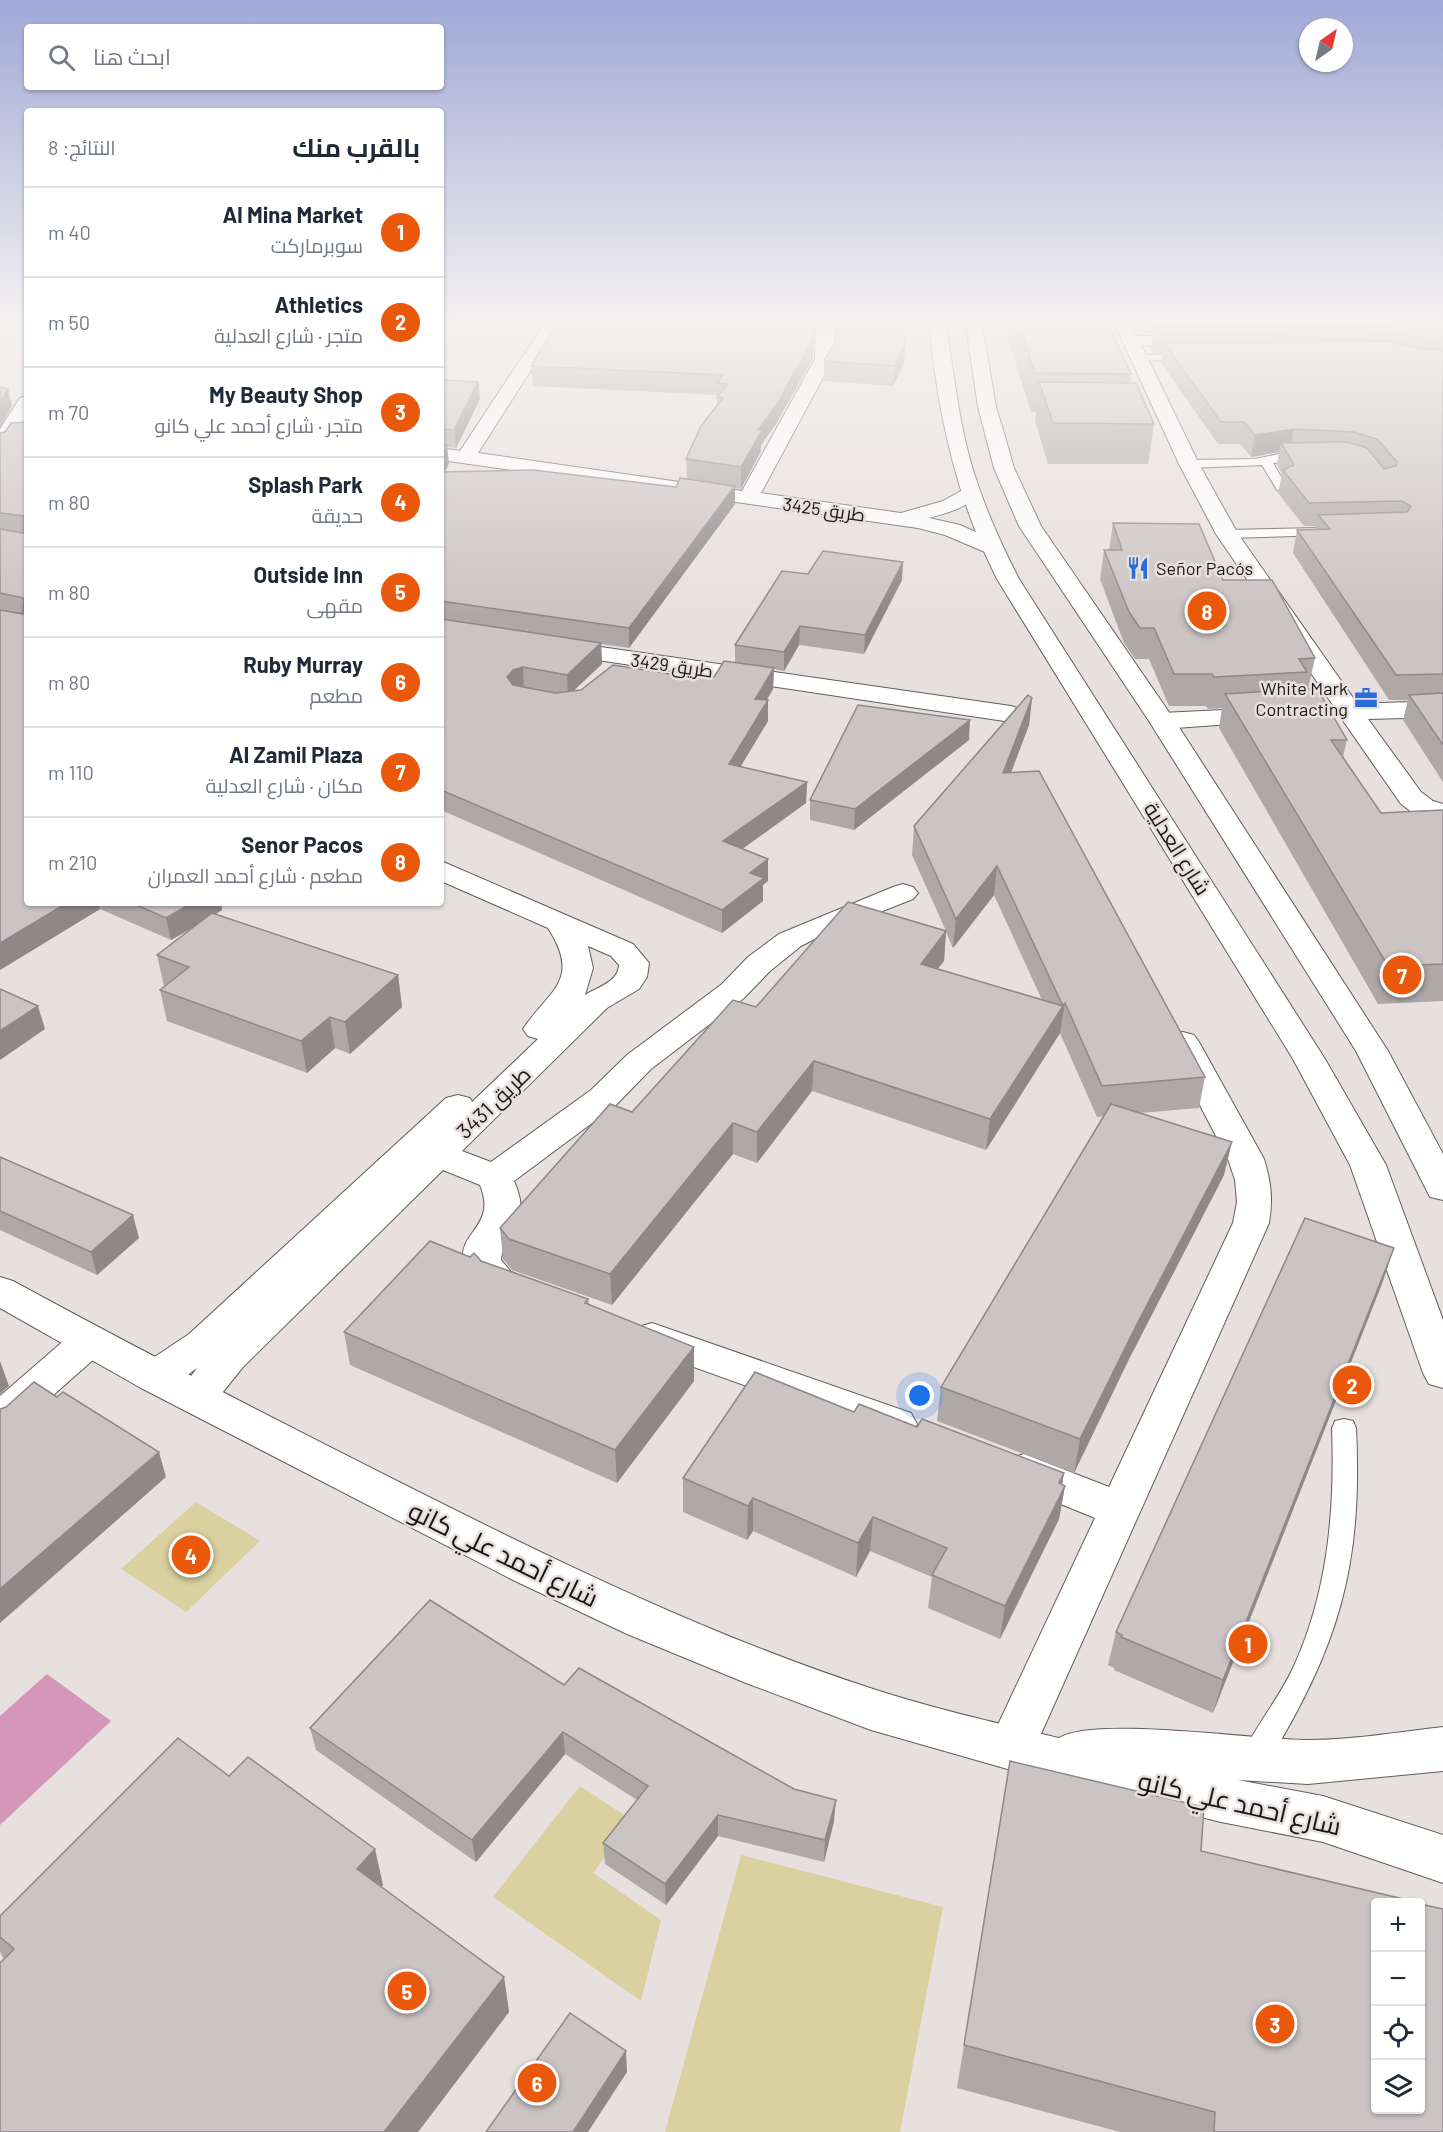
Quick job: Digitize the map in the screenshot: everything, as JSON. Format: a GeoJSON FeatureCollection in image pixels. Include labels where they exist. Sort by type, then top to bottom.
{"type":"FeatureCollection","features":[{"type":"Feature","properties":{"kind":"street"},"geometry":{"type":"LineString","coordinates":[[0,444],[13,417]]}},
{"type":"Feature","properties":{"kind":"street"},"geometry":{"type":"LineString","coordinates":[[465,458],[491,417]]}},
{"type":"Feature","properties":{"kind":"street","name":"طريق 3425"},"geometry":{"type":"LineString","coordinates":[[748,498],[793,417]]}},
{"type":"Feature","properties":{"kind":"street","name":"شارع العدلية"},"geometry":{"type":"LineString","coordinates":[[953,417],[958,448],[970,492],[992,548],[1008,579],[1102,725],[1309,1059],[1368,1165],[1443,1373]]}},
{"type":"Feature","properties":{"kind":"street"},"geometry":{"type":"LineString","coordinates":[[990,417],[1004,468],[1030,526],[1162,721],[1372,1051],[1443,1188]]}},
{"type":"Feature","properties":{"kind":"street"},"geometry":{"type":"LineString","coordinates":[[1161,417],[1227,534],[1338,713],[1411,798],[1423,807],[1442,813]]}},
{"type":"Feature","properties":{"kind":"street","name":"طريق 3425"},"geometry":{"type":"LineString","coordinates":[[444,454],[900,520],[952,530],[992,548]]}},
{"type":"Feature","properties":{"kind":"street","name":"طريق 3425"},"geometry":{"type":"LineString","coordinates":[[900,520],[936,511],[962,499],[970,492]]}},
{"type":"Feature","properties":{"kind":"street","name":"طريق 3429"},"geometry":{"type":"LineString","coordinates":[[533,644],[1011,714]]}},
{"type":"Feature","properties":{"kind":"street"},"geometry":{"type":"LineString","coordinates":[[607,678],[625,658]]}},
{"type":"Feature","properties":{"kind":"street"},"geometry":{"type":"LineString","coordinates":[[1338,713],[1443,709]]}},
{"type":"Feature","properties":{"kind":"street"},"geometry":{"type":"LineString","coordinates":[[1162,721],[1291,715]]}},
{"type":"Feature","properties":{"kind":"street"},"geometry":{"type":"LineString","coordinates":[[155,1377],[203,1344],[427,1151],[564,1019],[633,978],[634,963],[622,950],[444,871]]}},
{"type":"Feature","properties":{"kind":"street"},"geometry":{"type":"LineString","coordinates":[[495,1177],[603,1098],[639,1062],[733,991],[766,958],[790,940],[811,928],[903,892]]}},
{"type":"Feature","properties":{"kind":"street"},"geometry":{"type":"LineString","coordinates":[[560,924],[571,938],[578,953],[579,969],[575,985],[567,1000],[564,1019]]}},
{"type":"Feature","properties":{"kind":"street"},"geometry":{"type":"LineString","coordinates":[[1023,1751],[1120,1510],[1251,1223],[1255,1202],[1253,1180],[1246,1159],[1168,1014]]}},
{"type":"Feature","properties":{"kind":"street"},"geometry":{"type":"LineString","coordinates":[[427,1151],[495,1177],[505,1197],[504,1209],[500,1225],[486,1239],[482,1262],[498,1282],[542,1298]]}},
{"type":"Feature","properties":{"kind":"street","name":"طريق 3431"},"geometry":{"type":"LineString","coordinates":[[196,1397],[242,1344],[427,1151]]}},
{"type":"Feature","properties":{"kind":"street","name":"شارع أحمد علي كانو"},"geometry":{"type":"LineString","coordinates":[[0,1291],[155,1377],[528,1567],[643,1620],[762,1669],[871,1709],[1023,1751],[1221,1799],[1323,1819],[1443,1859]]}},
{"type":"Feature","properties":{"kind":"street"},"geometry":{"type":"LineString","coordinates":[[618,1325],[927,1435]]}},
{"type":"Feature","properties":{"kind":"street"},"geometry":{"type":"LineString","coordinates":[[0,1419],[89,1341]]}},
{"type":"Feature","properties":{"kind":"street"},"geometry":{"type":"LineString","coordinates":[[998,1460],[1120,1510]]}},
{"type":"Feature","properties":{"kind":"street","name":"شارع أحمد علي كانو"},"geometry":{"type":"LineString","coordinates":[[1023,1751],[1127,1751],[1308,1762],[1443,1749]]}},
{"type":"Feature","properties":{"kind":"lane"},"geometry":{"type":"LineString","coordinates":[[1189,464],[1266,461],[1290,457],[1320,458]]}},
{"type":"Feature","properties":{"kind":"lane"},"geometry":{"type":"LineString","coordinates":[[1266,461],[1281,487]]}},
{"type":"Feature","properties":{"kind":"lane"},"geometry":{"type":"LineString","coordinates":[[1227,534],[1341,531]]}},
{"type":"Feature","properties":{"kind":"lane"},"geometry":{"type":"LineString","coordinates":[[1255,1758],[1290,1703],[1315,1646],[1334,1591],[1344,1535],[1348,1480],[1344,1428]]}},
{"type":"Feature","properties":{"kind":"shaded area"},"geometry":{"type":"Polygon","coordinates":[[[196,1502],[260,1541],[186,1612],[121,1569],[196,1502]]]}},
{"type":"Feature","properties":{"kind":"shaded area"},"geometry":{"type":"Polygon","coordinates":[[[47,1674],[111,1721],[0,1825],[0,1716],[47,1674]]]}},
{"type":"Feature","properties":{"kind":"shaded area"},"geometry":{"type":"Polygon","coordinates":[[[580,1786],[632,1820],[593,1873],[661,1920],[641,2001],[493,1897],[580,1786]]]}},
{"type":"Feature","properties":{"kind":"shaded area"},"geometry":{"type":"Polygon","coordinates":[[[741,1855],[943,1907],[900,2132],[665,2132],[741,1855]]]}},
{"type":"Feature","properties":{"kind":"building"},"geometry":{"type":"Polygon","coordinates":[[[444,417],[460,417],[454,430],[444,429],[444,417]]]}},
{"type":"Feature","properties":{"kind":"building"},"geometry":{"type":"Polygon","coordinates":[[[708,417],[767,417],[758,430],[762,430],[741,467],[686,459],[701,426],[708,417]]]}},
{"type":"Feature","properties":{"kind":"building"},"geometry":{"type":"Polygon","coordinates":[[[1051,417],[1151,417],[1154,424],[1053,423],[1051,417]]]}},
{"type":"Feature","properties":{"kind":"building"},"geometry":{"type":"Polygon","coordinates":[[[1218,417],[1443,417],[1443,674],[1396,675],[1297,530],[1330,529],[1318,515],[1407,512],[1411,506],[1402,501],[1309,503],[1283,470],[1294,465],[1281,443],[1348,442],[1367,448],[1384,469],[1396,466],[1397,462],[1377,439],[1353,432],[1294,429],[1255,435],[1244,422],[1221,422],[1218,417]]]}},
{"type":"Feature","properties":{"kind":"building"},"geometry":{"type":"Polygon","coordinates":[[[24,422],[24,516],[0,513],[0,433],[5,432],[11,423],[24,422]]]}},
{"type":"Feature","properties":{"kind":"building"},"geometry":{"type":"Polygon","coordinates":[[[533,470],[676,487],[680,478],[735,486],[629,628],[444,601],[444,472],[533,470]]]}},
{"type":"Feature","properties":{"kind":"building"},"geometry":{"type":"Polygon","coordinates":[[[1113,523],[1199,524],[1223,580],[1272,580],[1315,658],[1299,659],[1307,672],[1214,677],[1212,674],[1174,674],[1154,628],[1140,628],[1129,612],[1104,550],[1122,550],[1113,523]]]}},
{"type":"Feature","properties":{"kind":"building"},"geometry":{"type":"Polygon","coordinates":[[[0,529],[24,533],[24,598],[0,593],[0,529]]]}},
{"type":"Feature","properties":{"kind":"building"},"geometry":{"type":"Polygon","coordinates":[[[823,551],[903,562],[865,635],[800,626],[784,652],[735,645],[782,571],[808,574],[823,551]]]}},
{"type":"Feature","properties":{"kind":"building"},"geometry":{"type":"Polygon","coordinates":[[[24,598],[24,906],[62,906],[0,943],[0,610],[23,614],[24,598]]]}},
{"type":"Feature","properties":{"kind":"building"},"geometry":{"type":"Polygon","coordinates":[[[444,619],[601,643],[567,675],[523,667],[513,670],[507,677],[513,685],[555,693],[581,690],[613,665],[689,677],[691,673],[714,677],[724,661],[774,668],[755,699],[768,700],[729,764],[807,782],[723,841],[768,859],[750,873],[764,878],[722,910],[444,791],[444,619]]]}},
{"type":"Feature","properties":{"kind":"building"},"geometry":{"type":"Polygon","coordinates":[[[1317,688],[1347,740],[1331,740],[1381,813],[1443,810],[1443,964],[1388,966],[1225,694],[1317,688]]]}},
{"type":"Feature","properties":{"kind":"building"},"geometry":{"type":"Polygon","coordinates":[[[1443,693],[1443,745],[1409,695],[1443,693]]]}},
{"type":"Feature","properties":{"kind":"building"},"geometry":{"type":"Polygon","coordinates":[[[1028,695],[1032,698],[1003,773],[1039,771],[1205,1077],[1102,1086],[1065,1003],[1063,1006],[997,866],[956,919],[914,826],[1028,695]]]}},
{"type":"Feature","properties":{"kind":"building"},"geometry":{"type":"Polygon","coordinates":[[[858,705],[970,720],[855,809],[810,800],[858,705]]]}},
{"type":"Feature","properties":{"kind":"building"},"geometry":{"type":"Polygon","coordinates":[[[848,902],[946,931],[921,964],[1063,1006],[990,1119],[814,1061],[757,1132],[733,1123],[610,1274],[509,1239],[500,1228],[610,1104],[632,1112],[733,1000],[756,1007],[848,902]]]}},
{"type":"Feature","properties":{"kind":"building"},"geometry":{"type":"Polygon","coordinates":[[[139,906],[187,906],[166,918],[139,906]]]}},
{"type":"Feature","properties":{"kind":"building"},"geometry":{"type":"Polygon","coordinates":[[[212,913],[398,975],[345,1022],[330,1017],[301,1041],[160,990],[189,967],[157,955],[212,913]]]}},
{"type":"Feature","properties":{"kind":"building"},"geometry":{"type":"Polygon","coordinates":[[[0,989],[38,1006],[0,1031],[0,989]]]}},
{"type":"Feature","properties":{"kind":"building"},"geometry":{"type":"Polygon","coordinates":[[[1111,1104],[1232,1142],[1080,1439],[941,1387],[1111,1104]]]}},
{"type":"Feature","properties":{"kind":"building"},"geometry":{"type":"Polygon","coordinates":[[[0,1157],[133,1215],[91,1252],[0,1211],[0,1157]]]}},
{"type":"Feature","properties":{"kind":"building"},"geometry":{"type":"Polygon","coordinates":[[[1305,1218],[1394,1248],[1223,1680],[1121,1637],[1122,1635],[1116,1632],[1305,1218]]]}},
{"type":"Feature","properties":{"kind":"building"},"geometry":{"type":"Polygon","coordinates":[[[430,1241],[470,1257],[474,1253],[481,1261],[588,1299],[585,1303],[694,1347],[615,1450],[344,1332],[430,1241]]]}},
{"type":"Feature","properties":{"kind":"building"},"geometry":{"type":"Polygon","coordinates":[[[755,1372],[854,1412],[859,1404],[917,1427],[922,1419],[1064,1473],[1059,1483],[1065,1486],[1005,1606],[932,1575],[947,1548],[873,1517],[858,1543],[753,1498],[748,1506],[683,1478],[755,1372]]]}},
{"type":"Feature","properties":{"kind":"building"},"geometry":{"type":"Polygon","coordinates":[[[34,1382],[57,1397],[63,1392],[159,1452],[0,1589],[0,1409],[6,1407],[34,1382]]]}},
{"type":"Feature","properties":{"kind":"building"},"geometry":{"type":"Polygon","coordinates":[[[430,1600],[564,1685],[579,1668],[794,1789],[836,1800],[825,1840],[718,1815],[665,1884],[603,1843],[648,1786],[563,1732],[472,1840],[310,1728],[430,1600]]]}},
{"type":"Feature","properties":{"kind":"building"},"geometry":{"type":"Polygon","coordinates":[[[178,1738],[229,1776],[248,1757],[375,1849],[357,1869],[504,1977],[384,2132],[0,2132],[0,1963],[14,1949],[0,1937],[0,1916],[178,1738]]]}},
{"type":"Feature","properties":{"kind":"building"},"geometry":{"type":"Polygon","coordinates":[[[1010,1761],[1204,1807],[1201,1851],[1399,1898],[1371,1898],[1371,2114],[1425,2114],[1425,1905],[1443,1909],[1443,2132],[1214,2132],[1215,2112],[964,2045],[1010,1761]]]}},
{"type":"Feature","properties":{"kind":"building"},"geometry":{"type":"Polygon","coordinates":[[[570,2013],[626,2051],[573,2132],[486,2132],[570,2013]]]}},
{"type":"Feature","properties":{"kind":"place","name":"Señor Pacós"},"geometry":{"type":"Point","coordinates":[1138,568]}},
{"type":"Feature","properties":{"kind":"place","name":"Senor Pacos"},"geometry":{"type":"Point","coordinates":[1207,611]}},
{"type":"Feature","properties":{"kind":"place","name":"White Mark Contracting"},"geometry":{"type":"Point","coordinates":[1366,698]}},
{"type":"Feature","properties":{"kind":"place","name":"Al Zamil Plaza"},"geometry":{"type":"Point","coordinates":[1402,975]}},
{"type":"Feature","properties":{"kind":"place","name":"Athletics"},"geometry":{"type":"Point","coordinates":[1352,1385]}},
{"type":"Feature","properties":{"kind":"place","name":"Splash Park"},"geometry":{"type":"Point","coordinates":[191,1555]}},
{"type":"Feature","properties":{"kind":"place","name":"Al Mina Market"},"geometry":{"type":"Point","coordinates":[1248,1644]}},
{"type":"Feature","properties":{"kind":"place","name":"Outside Inn"},"geometry":{"type":"Point","coordinates":[407,1991]}},
{"type":"Feature","properties":{"kind":"place","name":"My Beauty Shop"},"geometry":{"type":"Point","coordinates":[1275,2024]}},
{"type":"Feature","properties":{"kind":"place","name":"Ruby Murray"},"geometry":{"type":"Point","coordinates":[537,2083]}}]}
